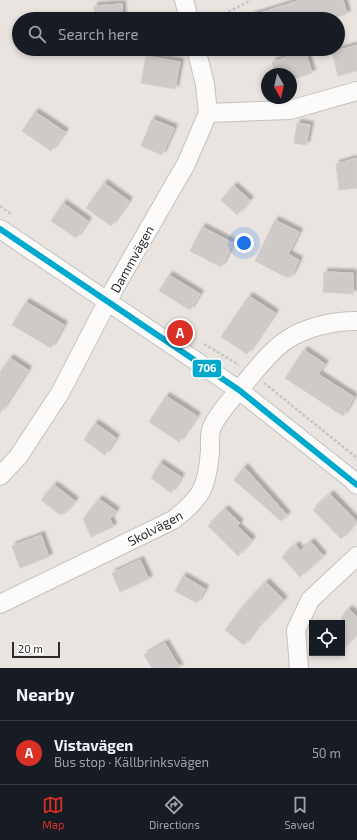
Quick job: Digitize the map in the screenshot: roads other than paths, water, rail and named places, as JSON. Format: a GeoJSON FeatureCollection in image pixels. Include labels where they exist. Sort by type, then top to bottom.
{"type":"FeatureCollection","features":[{"type":"Feature","properties":{"kind":"street"},"geometry":{"type":"LineString","coordinates":[[184,0],[187,12]]}},
{"type":"Feature","properties":{"kind":"street","name":"Dammvägen"},"geometry":{"type":"LineString","coordinates":[[0,476],[18,458],[60,393],[108,303],[186,164],[208,113],[205,84],[198,56]]}},
{"type":"Feature","properties":{"kind":"street"},"geometry":{"type":"LineString","coordinates":[[208,113],[290,110],[357,91]]}},
{"type":"Feature","properties":{"kind":"street"},"geometry":{"type":"LineString","coordinates":[[0,229],[239,390],[350,478],[357,486]]}},
{"type":"Feature","properties":{"kind":"street","name":"Skolvägen"},"geometry":{"type":"LineString","coordinates":[[0,604],[173,520],[188,509],[199,495],[208,477],[211,429],[221,411],[252,374],[284,341],[310,329],[340,321],[357,321]]}},
{"type":"Feature","properties":{"kind":"street"},"geometry":{"type":"LineString","coordinates":[[299,668],[296,630],[310,600],[357,556]]}},
{"type":"Feature","properties":{"kind":"place","name":"Vistavägen"},"geometry":{"type":"Point","coordinates":[180,333]}}]}
